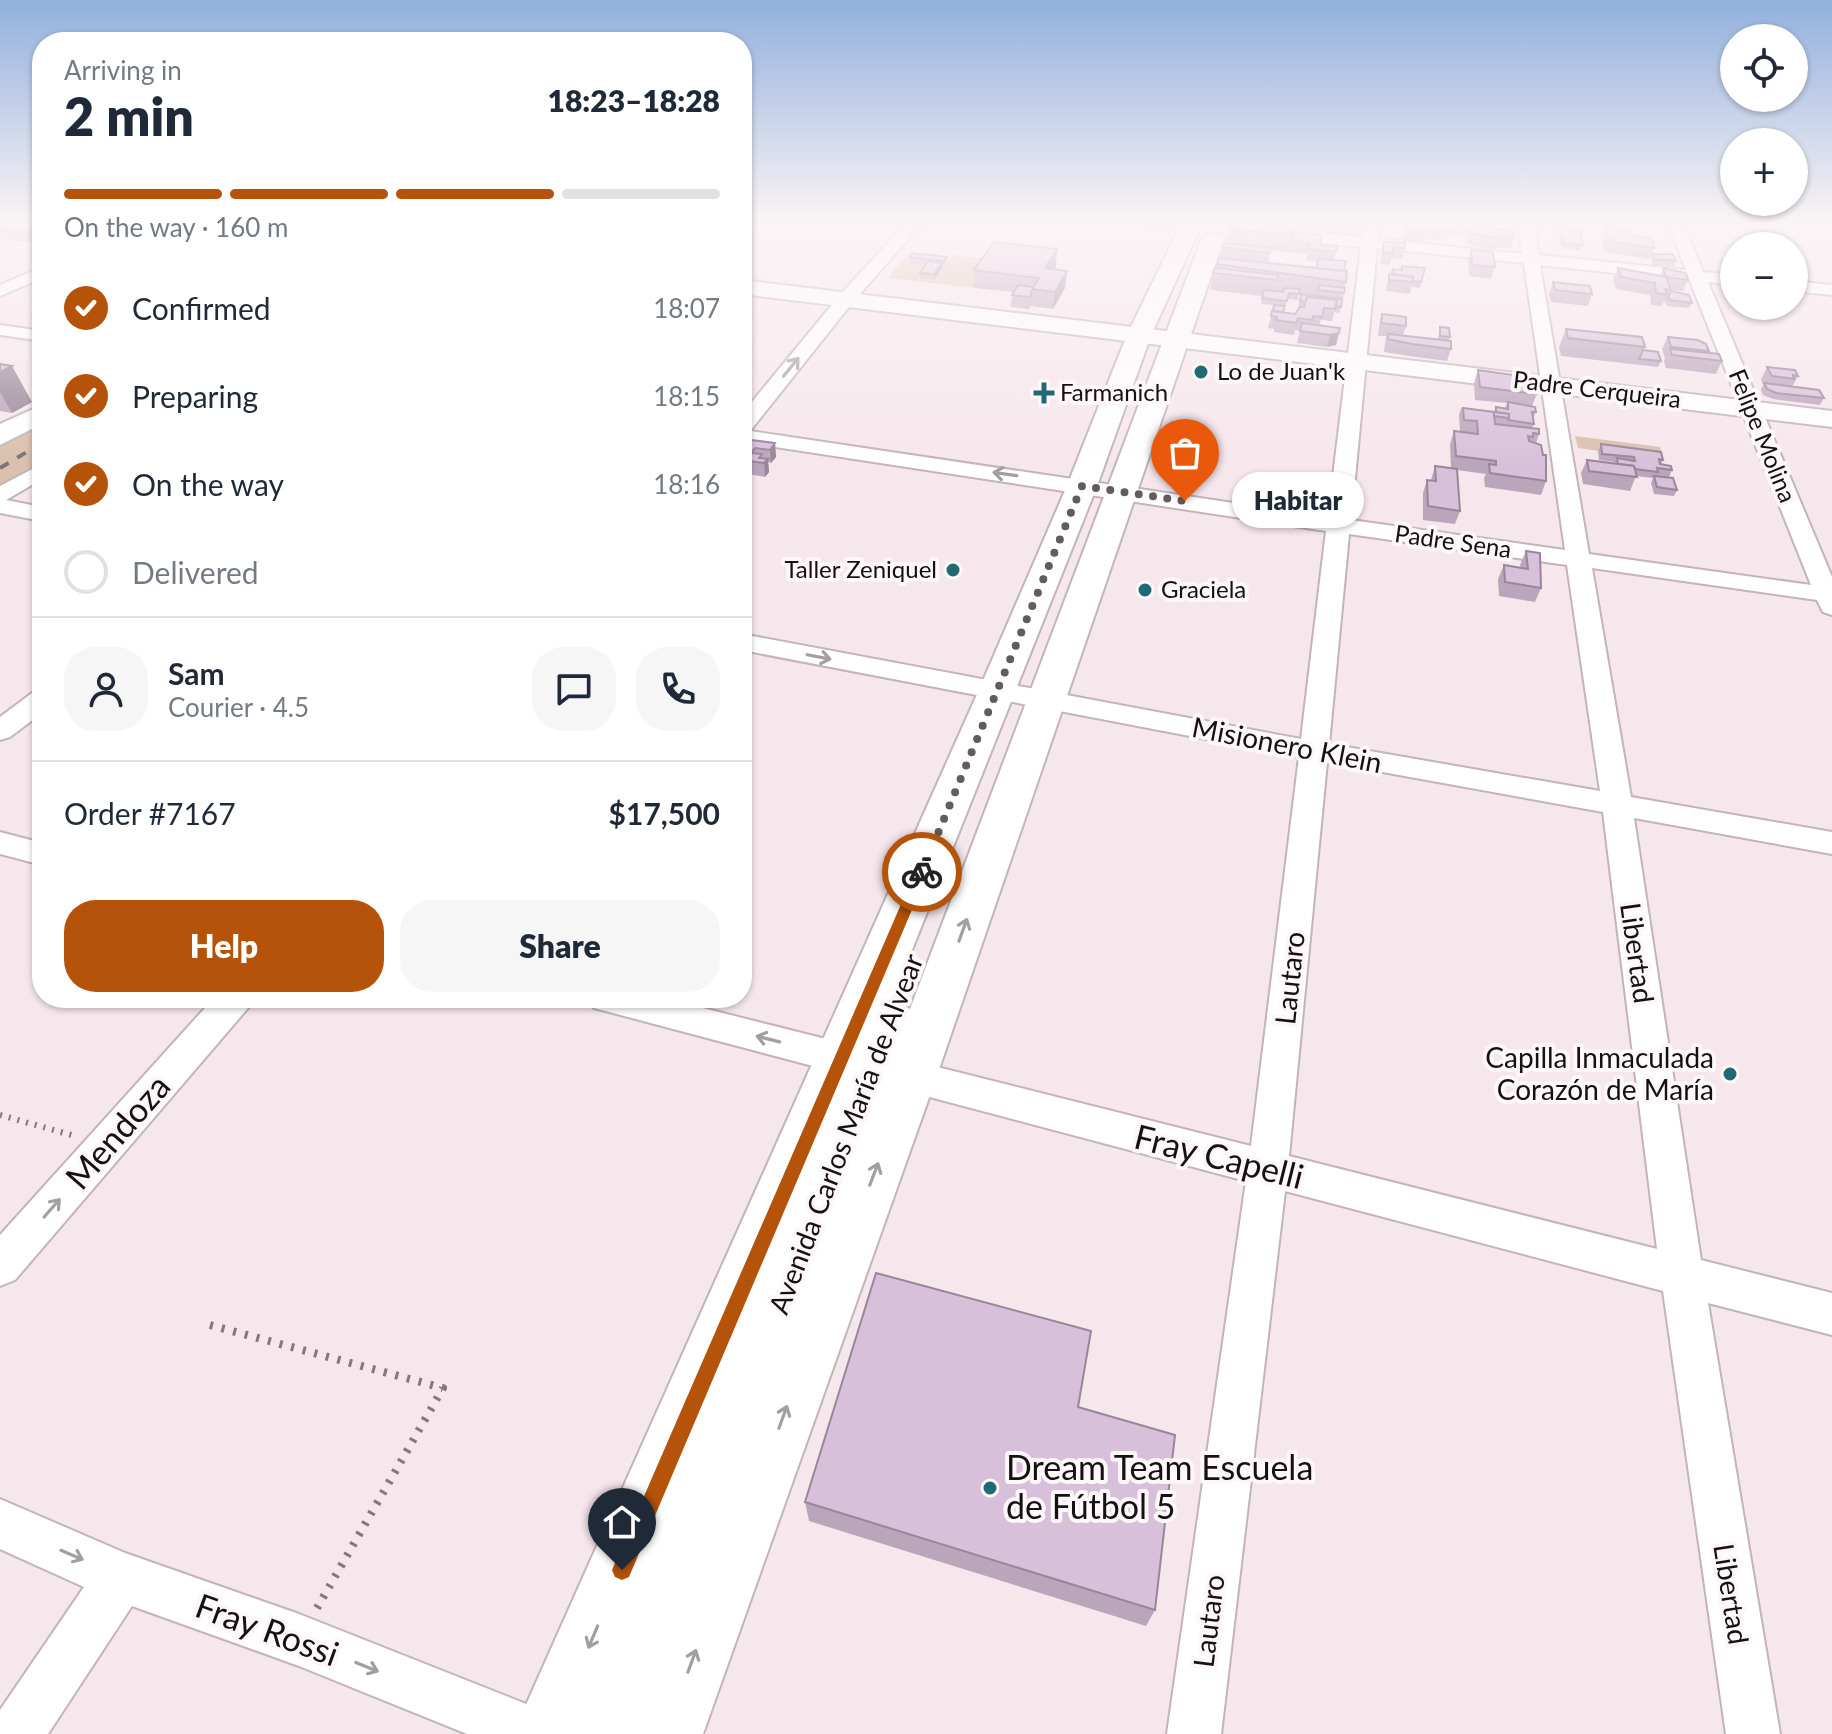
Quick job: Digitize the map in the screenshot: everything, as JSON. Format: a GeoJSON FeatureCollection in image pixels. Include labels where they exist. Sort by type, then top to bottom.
{"type":"FeatureCollection","features":[{"type":"Feature","properties":{"kind":"main road","name":"Padre Cerqueira"},"geometry":{"type":"LineString","coordinates":[[862,301],[1832,419]]}},
{"type":"Feature","properties":{"kind":"main road","name":"Avenida Carlos María de Alvear"},"geometry":{"type":"LineString","coordinates":[[610,1734],[875,1068],[1172,301]]}},
{"type":"Feature","properties":{"kind":"main road"},"geometry":{"type":"LineString","coordinates":[[0,436],[32,418]]}},
{"type":"Feature","properties":{"kind":"main road","name":"Avenida Carlos María de Alvear"},"geometry":{"type":"LineString","coordinates":[[551,1734],[875,1068]]}},
{"type":"Feature","properties":{"kind":"main road","name":"Avenida Carlos María de Alvear"},"geometry":{"type":"LineString","coordinates":[[665,1734],[875,1068]]}},
{"type":"Feature","properties":{"kind":"street"},"geometry":{"type":"LineString","coordinates":[[752,415],[844,301]]}},
{"type":"Feature","properties":{"kind":"street","name":"Lautaro"},"geometry":{"type":"LineString","coordinates":[[1194,1734],[1268,1170],[1341,526],[1363,301]]}},
{"type":"Feature","properties":{"kind":"street","name":"Libertad"},"geometry":{"type":"LineString","coordinates":[[1537,301],[1617,804],[1682,1276],[1753,1734]]}},
{"type":"Feature","properties":{"kind":"street","name":"Felipe Molina"},"geometry":{"type":"LineString","coordinates":[[1707,301],[1830,599]]}},
{"type":"Feature","properties":{"kind":"street"},"geometry":{"type":"LineString","coordinates":[[0,330],[32,335]]}},
{"type":"Feature","properties":{"kind":"street","name":"Padre Sena"},"geometry":{"type":"LineString","coordinates":[[752,437],[1830,599]]}},
{"type":"Feature","properties":{"kind":"street"},"geometry":{"type":"LineString","coordinates":[[0,495],[32,476]]}},
{"type":"Feature","properties":{"kind":"street"},"geometry":{"type":"LineString","coordinates":[[0,506],[32,512]]}},
{"type":"Feature","properties":{"kind":"street","name":"Misionero Klein"},"geometry":{"type":"LineString","coordinates":[[752,644],[1316,751],[1832,843]]}},
{"type":"Feature","properties":{"kind":"street"},"geometry":{"type":"LineString","coordinates":[[0,731],[32,707]]}},
{"type":"Feature","properties":{"kind":"street"},"geometry":{"type":"LineString","coordinates":[[0,843],[32,851]]}},
{"type":"Feature","properties":{"kind":"street","name":"Mendoza"},"geometry":{"type":"LineString","coordinates":[[0,1266],[226,1008]]}},
{"type":"Feature","properties":{"kind":"street","name":"Fray Capelli"},"geometry":{"type":"LineString","coordinates":[[645,1008],[1832,1314]]}},
{"type":"Feature","properties":{"kind":"street","name":"Fray Rossi"},"geometry":{"type":"LineString","coordinates":[[0,1524],[121,1577],[299,1640],[535,1734]]}},
{"type":"Feature","properties":{"kind":"street"},"geometry":{"type":"LineString","coordinates":[[16,1734],[121,1577]]}},
{"type":"Feature","properties":{"kind":"path"},"geometry":{"type":"LineString","coordinates":[[0,1115],[107,1146]]}},
{"type":"Feature","properties":{"kind":"path"},"geometry":{"type":"LineString","coordinates":[[210,1325],[443,1388],[299,1640]]}},
{"type":"Feature","properties":{"kind":"shaded area"},"geometry":{"type":"Polygon","coordinates":[[[32,425],[32,467],[0,486],[0,443],[32,425]]]}},
{"type":"Feature","properties":{"kind":"shaded area"},"geometry":{"type":"Polygon","coordinates":[[[1575,436],[1660,447],[1663,460],[1578,448],[1575,436]]]}},
{"type":"Feature","properties":{"kind":"building"},"geometry":{"type":"Polygon","coordinates":[[[1306,301],[1337,301],[1335,309],[1324,308],[1322,317],[1313,316],[1312,320],[1298,318],[1296,323],[1276,320],[1277,317],[1271,316],[1272,311],[1295,314],[1300,307],[1304,307],[1306,301]]]}},
{"type":"Feature","properties":{"kind":"building"},"geometry":{"type":"Polygon","coordinates":[[[1274,305],[1285,306],[1283,312],[1273,311],[1274,305]]]}},
{"type":"Feature","properties":{"kind":"building"},"geometry":{"type":"Polygon","coordinates":[[[1382,314],[1406,317],[1406,326],[1381,323],[1382,314]]]}},
{"type":"Feature","properties":{"kind":"building"},"geometry":{"type":"Polygon","coordinates":[[[1302,323],[1340,328],[1339,333],[1330,335],[1300,331],[1302,323]]]}},
{"type":"Feature","properties":{"kind":"building"},"geometry":{"type":"Polygon","coordinates":[[[1440,327],[1449,328],[1450,337],[1440,336],[1440,327]]]}},
{"type":"Feature","properties":{"kind":"building"},"geometry":{"type":"Polygon","coordinates":[[[1566,329],[1642,337],[1645,347],[1568,338],[1566,329]]]}},
{"type":"Feature","properties":{"kind":"building"},"geometry":{"type":"Polygon","coordinates":[[[1388,334],[1451,341],[1451,349],[1388,339],[1388,334]]]}},
{"type":"Feature","properties":{"kind":"building"},"geometry":{"type":"Polygon","coordinates":[[[1668,337],[1698,340],[1706,344],[1709,351],[1671,347],[1668,337]]]}},
{"type":"Feature","properties":{"kind":"building"},"geometry":{"type":"Polygon","coordinates":[[[1670,349],[1719,354],[1722,361],[1672,355],[1670,349]]]}},
{"type":"Feature","properties":{"kind":"building"},"geometry":{"type":"Polygon","coordinates":[[[1643,350],[1658,352],[1661,361],[1639,359],[1643,350]]]}},
{"type":"Feature","properties":{"kind":"building"},"geometry":{"type":"Polygon","coordinates":[[[0,364],[12,366],[0,372],[0,364]]]}},
{"type":"Feature","properties":{"kind":"building"},"geometry":{"type":"Polygon","coordinates":[[[1767,367],[1795,370],[1798,376],[1793,375],[1794,379],[1772,376],[1767,367]]]}},
{"type":"Feature","properties":{"kind":"building"},"geometry":{"type":"Polygon","coordinates":[[[1478,370],[1528,377],[1534,380],[1537,394],[1480,387],[1478,370]]]}},
{"type":"Feature","properties":{"kind":"building"},"geometry":{"type":"Polygon","coordinates":[[[1764,383],[1819,390],[1824,398],[1776,393],[1767,389],[1764,383]]]}},
{"type":"Feature","properties":{"kind":"building"},"geometry":{"type":"Polygon","coordinates":[[[1508,402],[1535,407],[1536,412],[1532,412],[1534,424],[1508,420],[1509,414],[1496,412],[1496,407],[1508,409],[1508,402]]]}},
{"type":"Feature","properties":{"kind":"building"},"geometry":{"type":"Polygon","coordinates":[[[1463,408],[1494,412],[1495,424],[1539,429],[1539,434],[1528,436],[1529,441],[1541,445],[1543,455],[1546,455],[1546,481],[1490,473],[1489,464],[1496,465],[1496,461],[1456,456],[1454,431],[1478,434],[1477,421],[1464,420],[1463,408]]]}},
{"type":"Feature","properties":{"kind":"building"},"geometry":{"type":"Polygon","coordinates":[[[1494,412],[1509,414],[1509,418],[1494,416],[1494,412]]]}},
{"type":"Feature","properties":{"kind":"building"},"geometry":{"type":"Polygon","coordinates":[[[752,440],[775,443],[770,450],[755,448],[752,452],[752,440]]]}},
{"type":"Feature","properties":{"kind":"building"},"geometry":{"type":"Polygon","coordinates":[[[1601,444],[1661,452],[1663,460],[1659,459],[1660,464],[1671,466],[1672,470],[1657,468],[1658,472],[1618,464],[1617,458],[1635,461],[1634,457],[1602,454],[1601,444]]]}},
{"type":"Feature","properties":{"kind":"building"},"geometry":{"type":"Polygon","coordinates":[[[752,453],[762,454],[759,458],[768,459],[764,463],[752,461],[752,453]]]}},
{"type":"Feature","properties":{"kind":"building"},"geometry":{"type":"Polygon","coordinates":[[[1587,460],[1634,466],[1637,477],[1589,471],[1587,460]]]}},
{"type":"Feature","properties":{"kind":"building"},"geometry":{"type":"Polygon","coordinates":[[[1435,466],[1457,469],[1460,511],[1428,506],[1427,480],[1436,481],[1435,466]]]}},
{"type":"Feature","properties":{"kind":"building"},"geometry":{"type":"Polygon","coordinates":[[[1654,476],[1673,478],[1677,490],[1657,487],[1654,476]]]}},
{"type":"Feature","properties":{"kind":"building"},"geometry":{"type":"Polygon","coordinates":[[[1526,551],[1540,553],[1541,588],[1505,582],[1504,565],[1528,569],[1526,551]]]}},
{"type":"Feature","properties":{"kind":"building","name":"Dream Team Escuela de Fútbol 5"},"geometry":{"type":"Polygon","coordinates":[[[876,1273],[1091,1331],[1078,1407],[1175,1435],[1155,1610],[805,1502],[876,1273]]]}},
{"type":"Feature","properties":{"kind":"railway"},"geometry":{"type":"LineString","coordinates":[[0,468],[32,449]]}},
{"type":"Feature","properties":{"kind":"way so far"},"geometry":{"type":"LineString","coordinates":[[922,872],[1082,486],[1185,501]]}},
{"type":"Feature","properties":{"kind":"place","name":"Lo de Juan'k"},"geometry":{"type":"Point","coordinates":[1201,372]}},
{"type":"Feature","properties":{"kind":"place","name":"Farmanich"},"geometry":{"type":"Point","coordinates":[1044,393]}},
{"type":"Feature","properties":{"kind":"place","name":"Habitar"},"geometry":{"type":"Point","coordinates":[1185,501]}},
{"type":"Feature","properties":{"kind":"place","name":"Taller Zeniquel"},"geometry":{"type":"Point","coordinates":[953,570]}},
{"type":"Feature","properties":{"kind":"place","name":"Graciela"},"geometry":{"type":"Point","coordinates":[1145,590]}},
{"type":"Feature","properties":{"kind":"place","name":"Capilla Inmaculada Corazón de María"},"geometry":{"type":"Point","coordinates":[1730,1074]}},
{"type":"Feature","properties":{"kind":"place","name":"Dream Team Escuela de Fútbol 5"},"geometry":{"type":"Point","coordinates":[990,1488]}},
{"type":"Feature","properties":{"kind":"route"},"geometry":{"type":"LineString","coordinates":[[622,1570],[922,872]]}}]}
